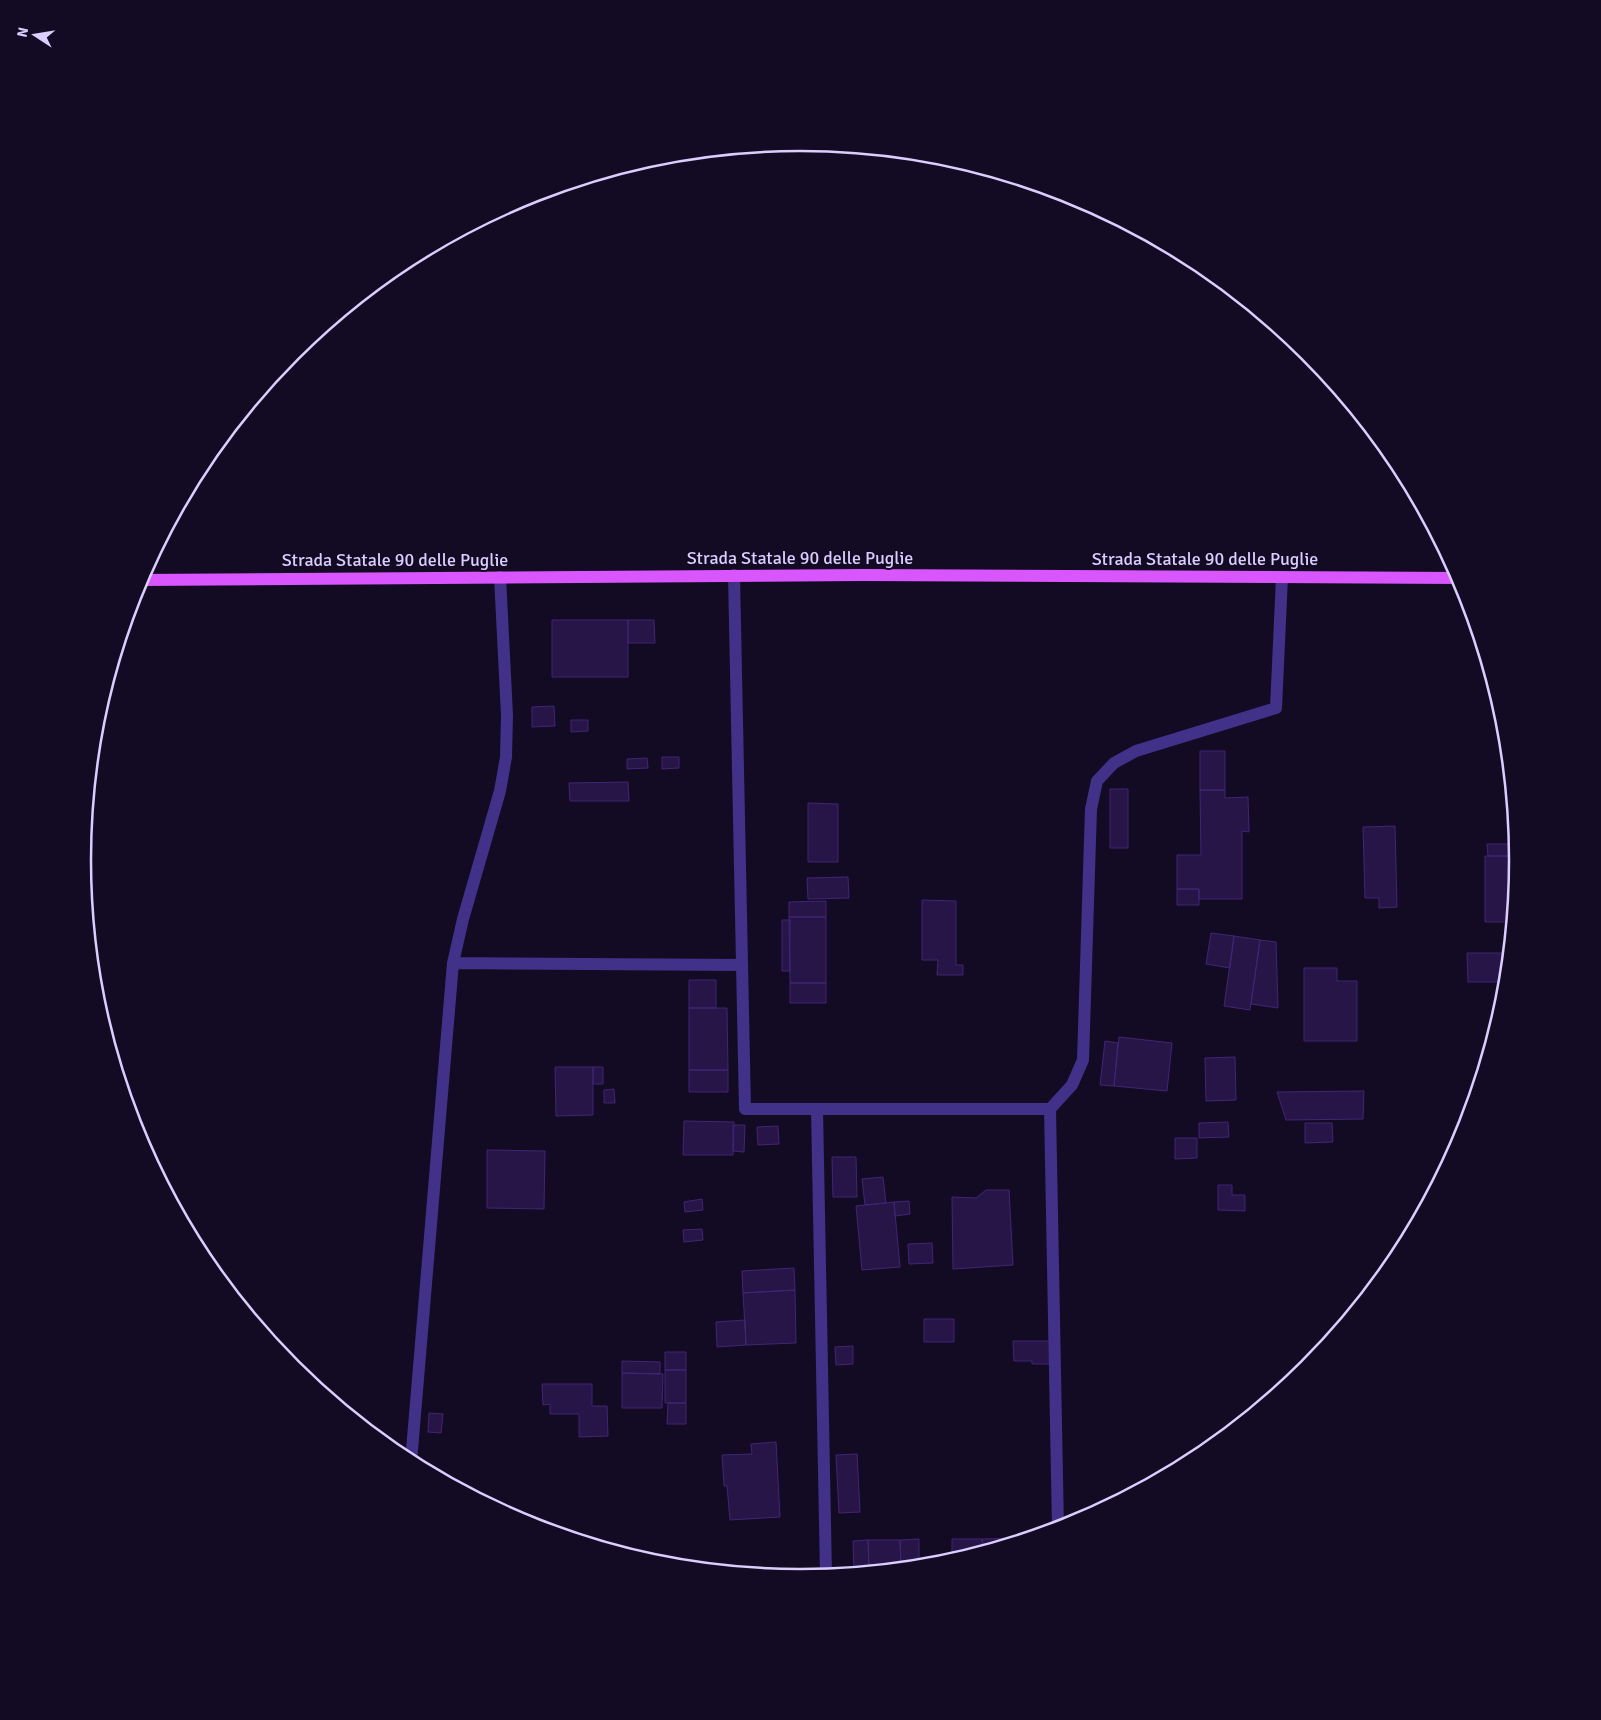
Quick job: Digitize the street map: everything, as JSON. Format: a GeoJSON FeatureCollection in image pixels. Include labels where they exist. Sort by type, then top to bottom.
{"type":"FeatureCollection","features":[{"type":"Feature","properties":{"kind":"main road","name":"Strada Statale 90 delle Puglie"},"geometry":{"type":"LineString","coordinates":[[149,580],[864,574],[1451,578]]}},
{"type":"Feature","properties":{"kind":"street"},"geometry":{"type":"LineString","coordinates":[[734,575],[745,1109],[1050,1109]]}},
{"type":"Feature","properties":{"kind":"street"},"geometry":{"type":"LineString","coordinates":[[412,1453],[453,964],[463,919],[500,792],[506,757],[507,715],[500,577]]}},
{"type":"Feature","properties":{"kind":"street"},"geometry":{"type":"LineString","coordinates":[[1058,1520],[1050,1109],[1072,1085],[1083,1060],[1091,809],[1097,782],[1114,762],[1136,751],[1276,708],[1282,577]]}},
{"type":"Feature","properties":{"kind":"street"},"geometry":{"type":"LineString","coordinates":[[453,964],[742,965]]}},
{"type":"Feature","properties":{"kind":"street"},"geometry":{"type":"LineString","coordinates":[[817,1109],[826,1568]]}},
{"type":"Feature","properties":{"kind":"building"},"geometry":{"type":"Polygon","coordinates":[[[552,620],[628,620],[628,677],[552,677],[552,620]]]}},
{"type":"Feature","properties":{"kind":"building"},"geometry":{"type":"Polygon","coordinates":[[[628,620],[654,620],[655,643],[628,643],[628,620]]]}},
{"type":"Feature","properties":{"kind":"building"},"geometry":{"type":"Polygon","coordinates":[[[554,706],[555,726],[532,727],[532,707],[554,706]]]}},
{"type":"Feature","properties":{"kind":"building"},"geometry":{"type":"Polygon","coordinates":[[[571,720],[588,720],[588,731],[571,732],[571,720]]]}},
{"type":"Feature","properties":{"kind":"building"},"geometry":{"type":"Polygon","coordinates":[[[1200,751],[1225,751],[1225,790],[1200,790],[1200,751]]]}},
{"type":"Feature","properties":{"kind":"building"},"geometry":{"type":"Polygon","coordinates":[[[662,757],[679,757],[679,768],[662,769],[662,757]]]}},
{"type":"Feature","properties":{"kind":"building"},"geometry":{"type":"Polygon","coordinates":[[[647,758],[648,768],[627,769],[627,759],[647,758]]]}},
{"type":"Feature","properties":{"kind":"building"},"geometry":{"type":"Polygon","coordinates":[[[628,782],[629,801],[570,801],[569,783],[628,782]]]}},
{"type":"Feature","properties":{"kind":"building"},"geometry":{"type":"Polygon","coordinates":[[[1110,789],[1128,789],[1128,848],[1110,848],[1110,789]]]}},
{"type":"Feature","properties":{"kind":"building"},"geometry":{"type":"Polygon","coordinates":[[[1200,790],[1225,790],[1225,798],[1248,797],[1249,832],[1242,831],[1242,899],[1199,899],[1199,889],[1177,889],[1177,855],[1201,855],[1200,790]]]}},
{"type":"Feature","properties":{"kind":"building"},"geometry":{"type":"Polygon","coordinates":[[[808,803],[838,804],[838,862],[808,862],[808,803]]]}},
{"type":"Feature","properties":{"kind":"building"},"geometry":{"type":"Polygon","coordinates":[[[1395,826],[1397,907],[1379,908],[1379,898],[1365,898],[1363,827],[1395,826]]]}},
{"type":"Feature","properties":{"kind":"building"},"geometry":{"type":"Polygon","coordinates":[[[1487,844],[1509,844],[1510,856],[1488,856],[1487,844]]]}},
{"type":"Feature","properties":{"kind":"building"},"geometry":{"type":"Polygon","coordinates":[[[1485,856],[1510,856],[1507,922],[1485,922],[1485,856]]]}},
{"type":"Feature","properties":{"kind":"building"},"geometry":{"type":"Polygon","coordinates":[[[848,877],[849,898],[808,899],[807,878],[848,877]]]}},
{"type":"Feature","properties":{"kind":"building"},"geometry":{"type":"Polygon","coordinates":[[[1177,889],[1199,889],[1199,905],[1177,905],[1177,889]]]}},
{"type":"Feature","properties":{"kind":"building"},"geometry":{"type":"Polygon","coordinates":[[[922,900],[956,901],[956,965],[963,965],[963,975],[937,975],[938,960],[922,960],[922,900]]]}},
{"type":"Feature","properties":{"kind":"building"},"geometry":{"type":"Polygon","coordinates":[[[826,901],[826,917],[789,917],[789,902],[826,901]]]}},
{"type":"Feature","properties":{"kind":"building"},"geometry":{"type":"Polygon","coordinates":[[[789,917],[826,917],[826,983],[790,983],[789,917]]]}},
{"type":"Feature","properties":{"kind":"building"},"geometry":{"type":"Polygon","coordinates":[[[782,920],[790,920],[790,971],[782,971],[782,920]]]}},
{"type":"Feature","properties":{"kind":"building"},"geometry":{"type":"Polygon","coordinates":[[[1211,933],[1234,936],[1230,968],[1206,964],[1211,933]]]}},
{"type":"Feature","properties":{"kind":"building"},"geometry":{"type":"Polygon","coordinates":[[[1234,936],[1260,940],[1250,1010],[1224,1006],[1234,936]]]}},
{"type":"Feature","properties":{"kind":"building"},"geometry":{"type":"Polygon","coordinates":[[[1260,940],[1276,942],[1278,1008],[1251,1004],[1260,940]]]}},
{"type":"Feature","properties":{"kind":"building"},"geometry":{"type":"Polygon","coordinates":[[[1467,953],[1504,953],[1499,982],[1468,982],[1467,953]]]}},
{"type":"Feature","properties":{"kind":"building"},"geometry":{"type":"Polygon","coordinates":[[[1304,968],[1337,968],[1337,981],[1357,981],[1357,1041],[1304,1041],[1304,968]]]}},
{"type":"Feature","properties":{"kind":"building"},"geometry":{"type":"Polygon","coordinates":[[[689,980],[716,980],[716,1008],[689,1008],[689,980]]]}},
{"type":"Feature","properties":{"kind":"building"},"geometry":{"type":"Polygon","coordinates":[[[790,983],[826,983],[826,1003],[790,1003],[790,983]]]}},
{"type":"Feature","properties":{"kind":"building"},"geometry":{"type":"Polygon","coordinates":[[[689,1008],[727,1008],[728,1070],[689,1070],[689,1008]]]}},
{"type":"Feature","properties":{"kind":"building"},"geometry":{"type":"Polygon","coordinates":[[[1119,1037],[1172,1043],[1167,1091],[1114,1086],[1119,1037]]]}},
{"type":"Feature","properties":{"kind":"building"},"geometry":{"type":"Polygon","coordinates":[[[1105,1041],[1118,1043],[1114,1086],[1100,1085],[1105,1041]]]}},
{"type":"Feature","properties":{"kind":"building"},"geometry":{"type":"Polygon","coordinates":[[[1235,1057],[1236,1100],[1206,1101],[1205,1058],[1235,1057]]]}},
{"type":"Feature","properties":{"kind":"building"},"geometry":{"type":"Polygon","coordinates":[[[555,1067],[593,1067],[593,1115],[556,1116],[555,1067]]]}},
{"type":"Feature","properties":{"kind":"building"},"geometry":{"type":"Polygon","coordinates":[[[593,1067],[603,1067],[603,1084],[593,1084],[593,1067]]]}},
{"type":"Feature","properties":{"kind":"building"},"geometry":{"type":"Polygon","coordinates":[[[689,1070],[728,1070],[728,1092],[689,1092],[689,1070]]]}},
{"type":"Feature","properties":{"kind":"building"},"geometry":{"type":"Polygon","coordinates":[[[614,1089],[615,1103],[604,1103],[604,1090],[614,1089]]]}},
{"type":"Feature","properties":{"kind":"building"},"geometry":{"type":"Polygon","coordinates":[[[1364,1091],[1363,1119],[1286,1120],[1277,1092],[1364,1091]]]}},
{"type":"Feature","properties":{"kind":"building"},"geometry":{"type":"Polygon","coordinates":[[[684,1121],[734,1122],[733,1155],[683,1155],[684,1121]]]}},
{"type":"Feature","properties":{"kind":"building"},"geometry":{"type":"Polygon","coordinates":[[[1228,1122],[1229,1137],[1199,1138],[1199,1123],[1228,1122]]]}},
{"type":"Feature","properties":{"kind":"building"},"geometry":{"type":"Polygon","coordinates":[[[1305,1123],[1332,1123],[1333,1142],[1305,1143],[1305,1123]]]}},
{"type":"Feature","properties":{"kind":"building"},"geometry":{"type":"Polygon","coordinates":[[[733,1125],[745,1125],[744,1152],[733,1151],[733,1125]]]}},
{"type":"Feature","properties":{"kind":"building"},"geometry":{"type":"Polygon","coordinates":[[[778,1126],[779,1144],[758,1145],[757,1127],[778,1126]]]}},
{"type":"Feature","properties":{"kind":"building"},"geometry":{"type":"Polygon","coordinates":[[[1175,1138],[1197,1138],[1197,1158],[1175,1159],[1175,1138]]]}},
{"type":"Feature","properties":{"kind":"building"},"geometry":{"type":"Polygon","coordinates":[[[487,1150],[545,1151],[544,1209],[487,1208],[487,1150]]]}},
{"type":"Feature","properties":{"kind":"building"},"geometry":{"type":"Polygon","coordinates":[[[832,1157],[856,1157],[857,1197],[833,1197],[832,1157]]]}},
{"type":"Feature","properties":{"kind":"building"},"geometry":{"type":"Polygon","coordinates":[[[883,1177],[886,1203],[865,1205],[862,1179],[883,1177]]]}},
{"type":"Feature","properties":{"kind":"building"},"geometry":{"type":"Polygon","coordinates":[[[1218,1185],[1232,1185],[1232,1195],[1245,1195],[1245,1211],[1218,1210],[1218,1185]]]}},
{"type":"Feature","properties":{"kind":"building"},"geometry":{"type":"Polygon","coordinates":[[[986,1190],[1009,1190],[1013,1265],[953,1269],[952,1197],[976,1198],[986,1190]]]}},
{"type":"Feature","properties":{"kind":"building"},"geometry":{"type":"Polygon","coordinates":[[[702,1199],[703,1210],[685,1212],[684,1202],[702,1199]]]}},
{"type":"Feature","properties":{"kind":"building"},"geometry":{"type":"Polygon","coordinates":[[[909,1201],[910,1214],[895,1216],[894,1202],[909,1201]]]}},
{"type":"Feature","properties":{"kind":"building"},"geometry":{"type":"Polygon","coordinates":[[[894,1202],[900,1267],[862,1270],[856,1206],[894,1202]]]}},
{"type":"Feature","properties":{"kind":"building"},"geometry":{"type":"Polygon","coordinates":[[[702,1229],[703,1240],[684,1242],[683,1230],[702,1229]]]}},
{"type":"Feature","properties":{"kind":"building"},"geometry":{"type":"Polygon","coordinates":[[[932,1243],[933,1263],[909,1264],[908,1244],[932,1243]]]}},
{"type":"Feature","properties":{"kind":"building"},"geometry":{"type":"Polygon","coordinates":[[[794,1268],[795,1290],[743,1293],[742,1271],[794,1268]]]}},
{"type":"Feature","properties":{"kind":"building"},"geometry":{"type":"Polygon","coordinates":[[[795,1290],[796,1343],[746,1345],[743,1293],[795,1290]]]}},
{"type":"Feature","properties":{"kind":"building"},"geometry":{"type":"Polygon","coordinates":[[[924,1319],[954,1319],[954,1342],[924,1342],[924,1319]]]}},
{"type":"Feature","properties":{"kind":"building"},"geometry":{"type":"Polygon","coordinates":[[[745,1320],[746,1345],[717,1347],[716,1322],[745,1320]]]}},
{"type":"Feature","properties":{"kind":"building"},"geometry":{"type":"Polygon","coordinates":[[[1013,1341],[1050,1341],[1051,1364],[1032,1364],[1032,1361],[1014,1361],[1013,1341]]]}},
{"type":"Feature","properties":{"kind":"building"},"geometry":{"type":"Polygon","coordinates":[[[853,1346],[853,1364],[836,1365],[835,1347],[853,1346]]]}},
{"type":"Feature","properties":{"kind":"building"},"geometry":{"type":"Polygon","coordinates":[[[665,1352],[686,1352],[686,1370],[665,1370],[665,1352]]]}},
{"type":"Feature","properties":{"kind":"building"},"geometry":{"type":"Polygon","coordinates":[[[622,1361],[660,1362],[660,1374],[622,1373],[622,1361]]]}},
{"type":"Feature","properties":{"kind":"building"},"geometry":{"type":"Polygon","coordinates":[[[665,1370],[686,1370],[686,1403],[665,1403],[665,1370]]]}},
{"type":"Feature","properties":{"kind":"building"},"geometry":{"type":"Polygon","coordinates":[[[622,1373],[663,1374],[662,1408],[622,1408],[622,1373]]]}},
{"type":"Feature","properties":{"kind":"building"},"geometry":{"type":"Polygon","coordinates":[[[542,1384],[592,1384],[592,1406],[607,1406],[608,1436],[579,1437],[579,1414],[550,1414],[550,1404],[543,1405],[542,1384]]]}},
{"type":"Feature","properties":{"kind":"building"},"geometry":{"type":"Polygon","coordinates":[[[668,1403],[686,1403],[686,1424],[667,1424],[668,1403]]]}},
{"type":"Feature","properties":{"kind":"building"},"geometry":{"type":"Polygon","coordinates":[[[429,1413],[443,1414],[441,1433],[428,1432],[429,1413]]]}},
{"type":"Feature","properties":{"kind":"building"},"geometry":{"type":"Polygon","coordinates":[[[776,1442],[780,1517],[730,1520],[727,1486],[724,1486],[722,1455],[752,1454],[751,1444],[776,1442]]]}},
{"type":"Feature","properties":{"kind":"building"},"geometry":{"type":"Polygon","coordinates":[[[857,1454],[860,1512],[839,1513],[836,1455],[857,1454]]]}},
{"type":"Feature","properties":{"kind":"building"},"geometry":{"type":"Polygon","coordinates":[[[1006,1538],[983,1545],[982,1539],[1006,1538]]]}},
{"type":"Feature","properties":{"kind":"building"},"geometry":{"type":"Polygon","coordinates":[[[919,1539],[919,1559],[901,1562],[900,1540],[919,1539]]]}},
{"type":"Feature","properties":{"kind":"building"},"geometry":{"type":"Polygon","coordinates":[[[952,1539],[982,1539],[983,1545],[952,1553],[952,1539]]]}},
{"type":"Feature","properties":{"kind":"building"},"geometry":{"type":"Polygon","coordinates":[[[868,1540],[900,1540],[901,1562],[869,1566],[868,1540]]]}},
{"type":"Feature","properties":{"kind":"building"},"geometry":{"type":"Polygon","coordinates":[[[868,1540],[869,1566],[854,1567],[853,1541],[868,1540]]]}}]}
